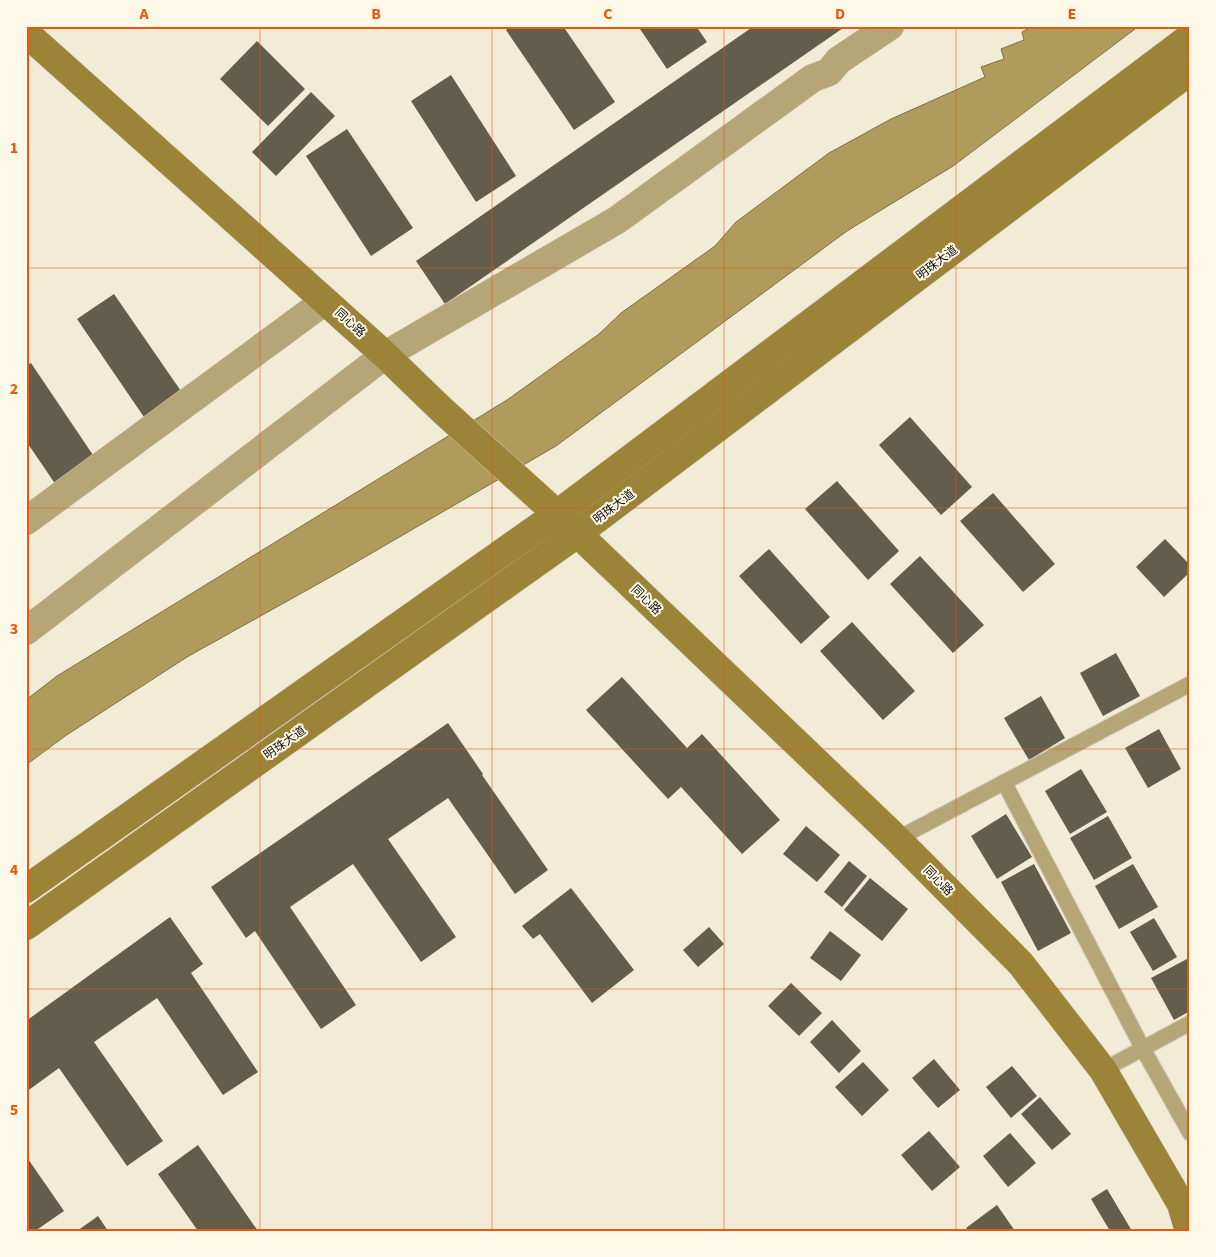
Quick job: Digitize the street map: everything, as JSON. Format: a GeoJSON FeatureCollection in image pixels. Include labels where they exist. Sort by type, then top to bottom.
{"type":"FeatureCollection","features":[{"type":"Feature","properties":{"kind":"main road","name":"同心路"},"geometry":{"type":"LineString","coordinates":[[26,33],[385,355],[443,411],[557,514],[897,839],[1021,964],[1104,1070],[1181,1204],[1189,1231]]}},
{"type":"Feature","properties":{"kind":"main road"},"geometry":{"type":"LineString","coordinates":[[26,889],[557,514],[1190,37]]}},
{"type":"Feature","properties":{"kind":"main road","name":"明珠大道"},"geometry":{"type":"LineString","coordinates":[[26,926],[577,534],[1190,71]]}},
{"type":"Feature","properties":{"kind":"street"},"geometry":{"type":"LineString","coordinates":[[26,631],[385,355],[617,220],[813,78],[829,72],[839,60],[890,26]]}},
{"type":"Feature","properties":{"kind":"street"},"geometry":{"type":"LineString","coordinates":[[26,522],[325,301]]}},
{"type":"Feature","properties":{"kind":"lane"},"geometry":{"type":"LineString","coordinates":[[897,839],[1190,684]]}},
{"type":"Feature","properties":{"kind":"lane"},"geometry":{"type":"LineString","coordinates":[[1004,782],[1143,1049],[1190,1133]]}},
{"type":"Feature","properties":{"kind":"lane"},"geometry":{"type":"LineString","coordinates":[[1104,1070],[1190,1024]]}},
{"type":"Feature","properties":{"kind":"shaded area"},"geometry":{"type":"Polygon","coordinates":[[[1033,26],[1139,26],[953,166],[847,231],[556,446],[334,575],[187,657],[65,736],[26,765],[26,700],[57,676],[507,400],[599,334],[621,313],[715,246],[736,222],[829,153],[891,119],[985,77],[981,67],[1004,59],[1001,49],[1024,40],[1022,32],[1033,26]]]}},
{"type":"Feature","properties":{"kind":"building"},"geometry":{"type":"Polygon","coordinates":[[[511,26],[563,26],[615,102],[574,130],[506,30],[511,26]]]}},
{"type":"Feature","properties":{"kind":"building"},"geometry":{"type":"Polygon","coordinates":[[[638,26],[696,26],[707,42],[667,69],[638,26]]]}},
{"type":"Feature","properties":{"kind":"building"},"geometry":{"type":"Polygon","coordinates":[[[754,26],[846,26],[445,304],[416,261],[754,26]]]}},
{"type":"Feature","properties":{"kind":"building"},"geometry":{"type":"Polygon","coordinates":[[[257,41],[305,89],[268,126],[220,79],[257,41]]]}},
{"type":"Feature","properties":{"kind":"building"},"geometry":{"type":"Polygon","coordinates":[[[451,75],[516,176],[476,202],[411,101],[451,75]]]}},
{"type":"Feature","properties":{"kind":"building"},"geometry":{"type":"Polygon","coordinates":[[[311,92],[335,116],[276,176],[252,152],[311,92]]]}},
{"type":"Feature","properties":{"kind":"building"},"geometry":{"type":"Polygon","coordinates":[[[347,129],[413,228],[371,256],[306,156],[347,129]]]}},
{"type":"Feature","properties":{"kind":"building"},"geometry":{"type":"Polygon","coordinates":[[[114,294],[183,394],[146,420],[77,319],[114,294]]]}},
{"type":"Feature","properties":{"kind":"building"},"geometry":{"type":"Polygon","coordinates":[[[31,363],[97,461],[58,488],[26,441],[26,366],[31,363]]]}},
{"type":"Feature","properties":{"kind":"building"},"geometry":{"type":"Polygon","coordinates":[[[910,417],[972,487],[941,515],[879,445],[910,417]]]}},
{"type":"Feature","properties":{"kind":"building"},"geometry":{"type":"Polygon","coordinates":[[[837,481],[899,551],[868,580],[805,509],[837,481]]]}},
{"type":"Feature","properties":{"kind":"building"},"geometry":{"type":"Polygon","coordinates":[[[993,493],[1055,564],[1023,592],[960,521],[993,493]]]}},
{"type":"Feature","properties":{"kind":"building"},"geometry":{"type":"Polygon","coordinates":[[[1165,539],[1190,565],[1190,572],[1164,597],[1136,567],[1165,539]]]}},
{"type":"Feature","properties":{"kind":"building"},"geometry":{"type":"Polygon","coordinates":[[[769,549],[830,617],[801,644],[739,576],[769,549]]]}},
{"type":"Feature","properties":{"kind":"building"},"geometry":{"type":"Polygon","coordinates":[[[920,556],[984,625],[953,653],[890,584],[920,556]]]}},
{"type":"Feature","properties":{"kind":"building"},"geometry":{"type":"Polygon","coordinates":[[[852,622],[915,691],[883,720],[820,651],[852,622]]]}},
{"type":"Feature","properties":{"kind":"building"},"geometry":{"type":"Polygon","coordinates":[[[1116,653],[1140,696],[1103,716],[1080,673],[1116,653]]]}},
{"type":"Feature","properties":{"kind":"building"},"geometry":{"type":"Polygon","coordinates":[[[622,677],[687,748],[702,734],[780,820],[742,854],[681,787],[668,799],[586,710],[622,677]]]}},
{"type":"Feature","properties":{"kind":"building"},"geometry":{"type":"Polygon","coordinates":[[[1041,696],[1065,738],[1029,760],[1004,718],[1041,696]]]}},
{"type":"Feature","properties":{"kind":"building"},"geometry":{"type":"Polygon","coordinates":[[[448,723],[548,870],[515,894],[448,798],[388,839],[456,937],[421,962],[353,864],[290,907],[356,1005],[321,1029],[255,931],[246,938],[211,887],[448,723]]]}},
{"type":"Feature","properties":{"kind":"building"},"geometry":{"type":"Polygon","coordinates":[[[1159,729],[1181,769],[1148,788],[1125,748],[1159,729]]]}},
{"type":"Feature","properties":{"kind":"building"},"geometry":{"type":"Polygon","coordinates":[[[1081,769],[1107,812],[1070,834],[1045,791],[1081,769]]]}},
{"type":"Feature","properties":{"kind":"building"},"geometry":{"type":"Polygon","coordinates":[[[1006,814],[1032,857],[997,879],[971,836],[1006,814]]]}},
{"type":"Feature","properties":{"kind":"building"},"geometry":{"type":"Polygon","coordinates":[[[1108,816],[1132,858],[1094,880],[1070,838],[1108,816]]]}},
{"type":"Feature","properties":{"kind":"building"},"geometry":{"type":"Polygon","coordinates":[[[806,826],[840,855],[817,882],[783,854],[806,826]]]}},
{"type":"Feature","properties":{"kind":"building"},"geometry":{"type":"Polygon","coordinates":[[[849,861],[867,876],[842,907],[824,892],[849,861]]]}},
{"type":"Feature","properties":{"kind":"building"},"geometry":{"type":"Polygon","coordinates":[[[1034,864],[1071,933],[1038,951],[1001,882],[1034,864]]]}},
{"type":"Feature","properties":{"kind":"building"},"geometry":{"type":"Polygon","coordinates":[[[1133,864],[1158,907],[1119,929],[1095,886],[1133,864]]]}},
{"type":"Feature","properties":{"kind":"building"},"geometry":{"type":"Polygon","coordinates":[[[870,878],[908,909],[882,941],[844,910],[870,878]]]}},
{"type":"Feature","properties":{"kind":"building"},"geometry":{"type":"Polygon","coordinates":[[[571,888],[634,970],[592,1003],[540,934],[533,939],[522,926],[571,888]]]}},
{"type":"Feature","properties":{"kind":"building"},"geometry":{"type":"Polygon","coordinates":[[[170,917],[203,964],[191,973],[258,1072],[223,1095],[157,998],[94,1042],[163,1141],[127,1166],[59,1068],[26,1092],[26,1021],[170,917]]]}},
{"type":"Feature","properties":{"kind":"building"},"geometry":{"type":"Polygon","coordinates":[[[1154,918],[1177,957],[1153,971],[1130,932],[1154,918]]]}},
{"type":"Feature","properties":{"kind":"building"},"geometry":{"type":"Polygon","coordinates":[[[709,927],[724,944],[698,967],[683,950],[709,927]]]}},
{"type":"Feature","properties":{"kind":"building"},"geometry":{"type":"Polygon","coordinates":[[[830,931],[861,955],[841,981],[810,958],[830,931]]]}},
{"type":"Feature","properties":{"kind":"building"},"geometry":{"type":"Polygon","coordinates":[[[1187,959],[1190,964],[1190,1011],[1174,1020],[1151,978],[1187,959]]]}},
{"type":"Feature","properties":{"kind":"building"},"geometry":{"type":"Polygon","coordinates":[[[791,983],[822,1013],[799,1036],[768,1006],[791,983]]]}},
{"type":"Feature","properties":{"kind":"building"},"geometry":{"type":"Polygon","coordinates":[[[832,1020],[861,1051],[839,1073],[810,1042],[832,1020]]]}},
{"type":"Feature","properties":{"kind":"building"},"geometry":{"type":"Polygon","coordinates":[[[934,1059],[960,1090],[938,1108],[912,1078],[934,1059]]]}},
{"type":"Feature","properties":{"kind":"building"},"geometry":{"type":"Polygon","coordinates":[[[863,1062],[889,1090],[862,1116],[835,1087],[863,1062]]]}},
{"type":"Feature","properties":{"kind":"building"},"geometry":{"type":"Polygon","coordinates":[[[1012,1066],[1037,1096],[1011,1118],[986,1087],[1012,1066]]]}},
{"type":"Feature","properties":{"kind":"building"},"geometry":{"type":"Polygon","coordinates":[[[1040,1097],[1071,1134],[1052,1150],[1021,1114],[1040,1097]]]}},
{"type":"Feature","properties":{"kind":"building"},"geometry":{"type":"Polygon","coordinates":[[[929,1131],[960,1167],[932,1191],[901,1155],[929,1131]]]}},
{"type":"Feature","properties":{"kind":"building"},"geometry":{"type":"Polygon","coordinates":[[[1010,1133],[1036,1163],[1008,1187],[983,1156],[1010,1133]]]}},
{"type":"Feature","properties":{"kind":"building"},"geometry":{"type":"Polygon","coordinates":[[[198,1145],[258,1231],[198,1231],[158,1174],[198,1145]]]}},
{"type":"Feature","properties":{"kind":"building"},"geometry":{"type":"Polygon","coordinates":[[[26,1156],[64,1211],[35,1231],[26,1231],[26,1156]]]}},
{"type":"Feature","properties":{"kind":"building"},"geometry":{"type":"Polygon","coordinates":[[[1107,1189],[1132,1231],[1110,1231],[1091,1199],[1107,1189]]]}},
{"type":"Feature","properties":{"kind":"building"},"geometry":{"type":"Polygon","coordinates":[[[997,1205],[1015,1231],[969,1231],[966,1228],[997,1205]]]}},
{"type":"Feature","properties":{"kind":"building"},"geometry":{"type":"Polygon","coordinates":[[[98,1216],[108,1231],[77,1231],[98,1216]]]}}]}
